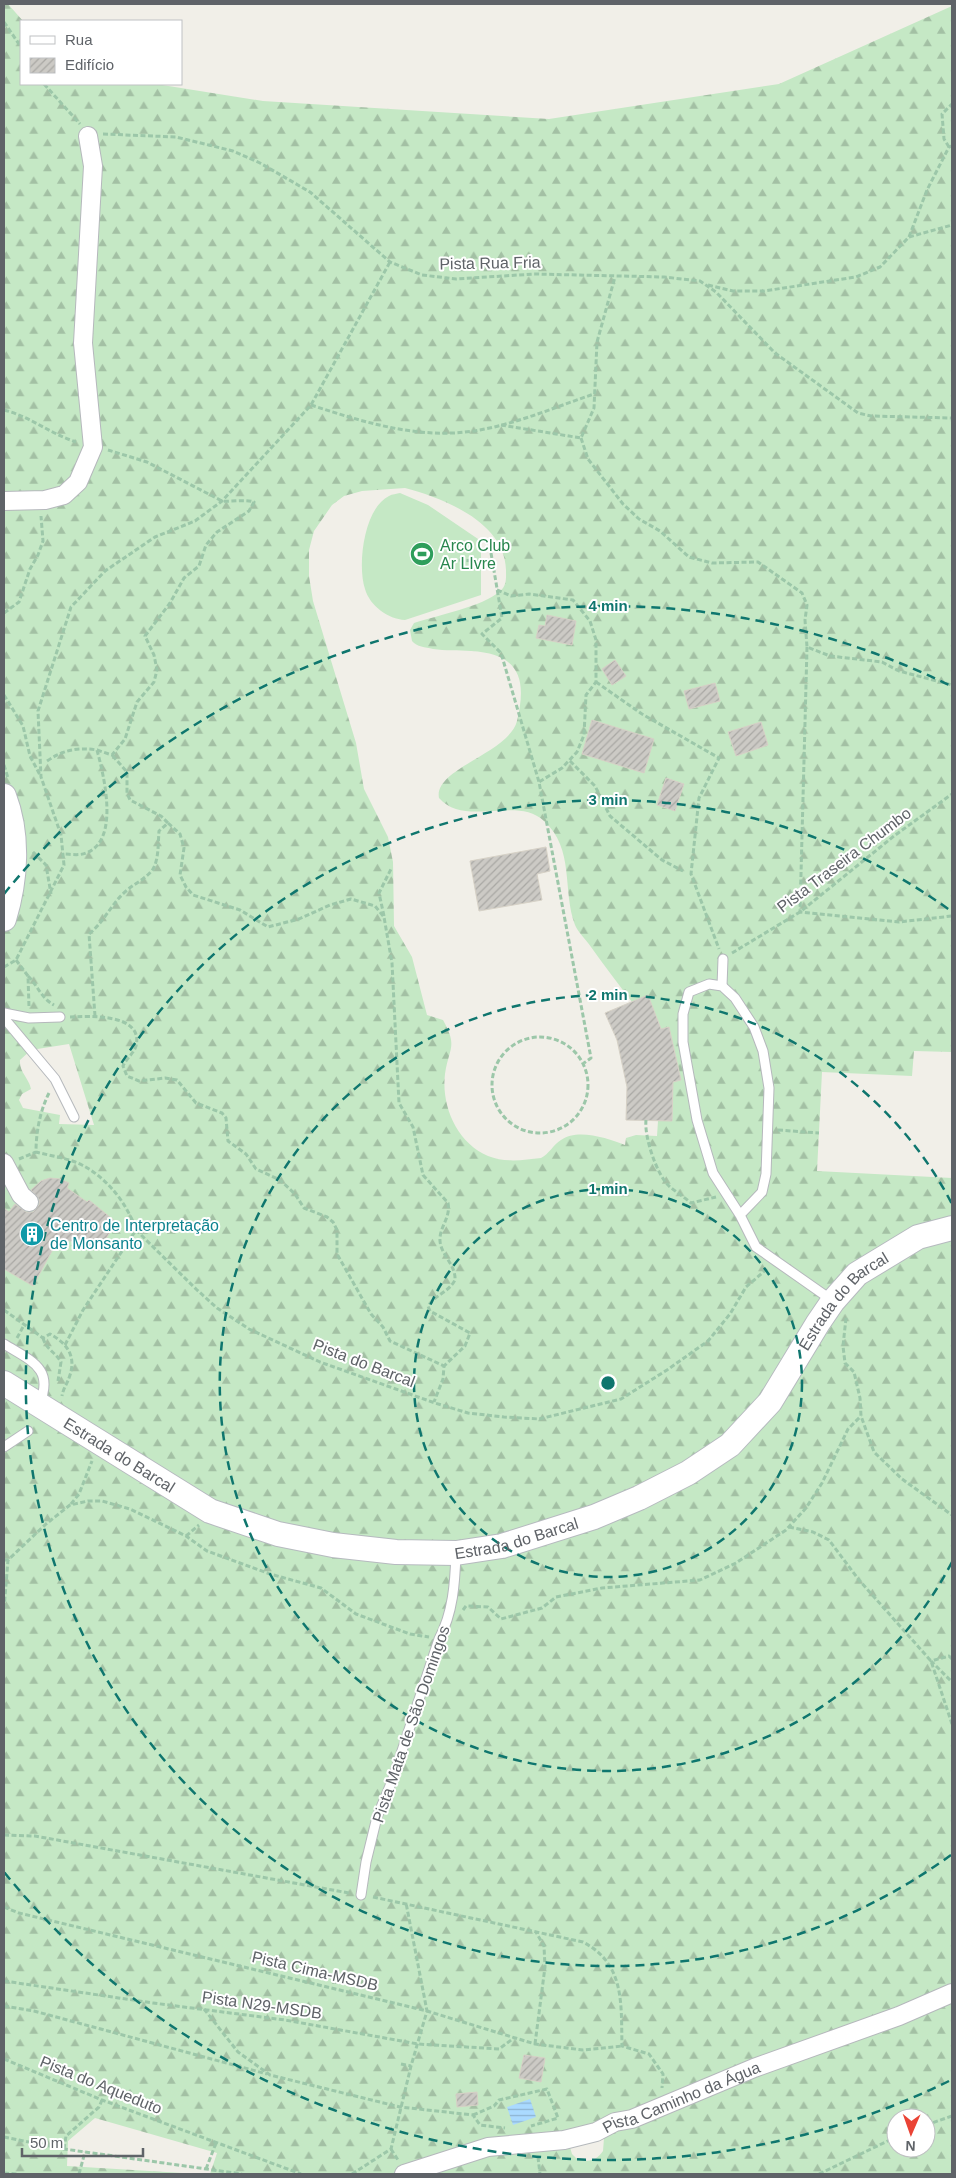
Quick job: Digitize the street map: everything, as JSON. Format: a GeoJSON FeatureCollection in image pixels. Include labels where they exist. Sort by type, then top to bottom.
{"type":"FeatureCollection","features":[{"type":"Feature","properties":{"kind":"street"},"geometry":{"type":"LineString","coordinates":[[4,501],[44,500],[64,495],[78,482],[93,447],[82,343],[93,166],[88,136]]}},
{"type":"Feature","properties":{"kind":"street"},"geometry":{"type":"LineString","coordinates":[[4,796],[11,827],[14,854],[13,887],[4,919]]}},
{"type":"Feature","properties":{"kind":"street"},"geometry":{"type":"LineString","coordinates":[[4,1163],[20,1194],[29,1202]]}},
{"type":"Feature","properties":{"kind":"street","name":"Estrada do Barcal"},"geometry":{"type":"LineString","coordinates":[[4,1382],[39,1406],[218,1514],[278,1534],[333,1545],[396,1552],[456,1553],[502,1546],[594,1517],[688,1473],[730,1445],[770,1402],[833,1301],[858,1274],[918,1237],[952,1228]]}},
{"type":"Feature","properties":{"kind":"street","name":"Pista Caminho da Água"},"geometry":{"type":"LineString","coordinates":[[404,2174],[512,2139],[564,2140],[596,2132],[615,2122],[632,2119],[754,2068],[898,2016],[952,1994]]}},
{"type":"Feature","properties":{"kind":"lane"},"geometry":{"type":"LineString","coordinates":[[722,986],[723,959]]}},
{"type":"Feature","properties":{"kind":"lane"},"geometry":{"type":"LineString","coordinates":[[740,1215],[762,1192],[766,1174],[769,1130],[769,1088],[763,1051],[754,1026],[735,998],[722,986],[710,984],[689,992],[683,1014],[683,1042],[697,1120],[713,1173],[740,1215],[756,1247],[833,1301]]}},
{"type":"Feature","properties":{"kind":"lane"},"geometry":{"type":"LineString","coordinates":[[4,1013],[29,1018],[61,1015]]}},
{"type":"Feature","properties":{"kind":"lane"},"geometry":{"type":"LineString","coordinates":[[4,1018],[55,1079],[74,1117]]}},
{"type":"Feature","properties":{"kind":"lane"},"geometry":{"type":"LineString","coordinates":[[4,1344],[37,1365],[42,1371],[45,1392],[39,1406]]}},
{"type":"Feature","properties":{"kind":"lane"},"geometry":{"type":"LineString","coordinates":[[4,1447],[28,1431]]}},
{"type":"Feature","properties":{"kind":"lane","name":"Pista Mata de São Domingos"},"geometry":{"type":"LineString","coordinates":[[361,1896],[366,1862],[377,1817],[395,1772],[439,1639],[446,1627],[455,1584],[456,1553]]}},
{"type":"Feature","properties":{"kind":"path"},"geometry":{"type":"LineString","coordinates":[[4,22],[20,46]]}},
{"type":"Feature","properties":{"kind":"path"},"geometry":{"type":"LineString","coordinates":[[45,85],[82,126],[88,136]]}},
{"type":"Feature","properties":{"kind":"path"},"geometry":{"type":"LineString","coordinates":[[909,238],[927,190],[951,146],[944,139],[941,129],[942,114],[952,104]]}},
{"type":"Feature","properties":{"kind":"path","name":"Pista Rua Fria"},"geometry":{"type":"LineString","coordinates":[[88,136],[114,133],[176,137],[233,151],[260,163],[310,192],[390,262],[414,272],[439,278],[534,274],[691,279],[733,291],[764,291],[856,277],[880,267],[909,238]]}},
{"type":"Feature","properties":{"kind":"path"},"geometry":{"type":"LineString","coordinates":[[909,238],[952,225]]}},
{"type":"Feature","properties":{"kind":"path"},"geometry":{"type":"LineString","coordinates":[[41,777],[38,711],[71,607],[105,571],[155,536],[195,522],[222,501],[311,405],[390,262]]}},
{"type":"Feature","properties":{"kind":"path"},"geometry":{"type":"LineString","coordinates":[[615,277],[597,342],[594,408],[581,438],[588,459],[622,504],[639,520],[660,531],[689,557],[712,563],[758,562],[802,593],[807,605],[805,620],[807,647],[800,912],[899,922],[952,916]]}},
{"type":"Feature","properties":{"kind":"path"},"geometry":{"type":"LineString","coordinates":[[708,285],[774,353],[858,412],[871,416],[952,418]]}},
{"type":"Feature","properties":{"kind":"path"},"geometry":{"type":"LineString","coordinates":[[311,405],[373,425],[424,432],[455,433],[500,425],[594,394]]}},
{"type":"Feature","properties":{"kind":"path"},"geometry":{"type":"LineString","coordinates":[[4,410],[23,415],[57,436],[93,447],[126,454],[147,462],[222,501],[236,503],[246,500],[254,502],[249,511],[217,532],[206,544],[199,566],[184,578],[170,602],[145,636],[154,655],[157,670],[154,682],[136,702],[125,739],[112,755]]}},
{"type":"Feature","properties":{"kind":"path"},"geometry":{"type":"LineString","coordinates":[[500,425],[581,438]]}},
{"type":"Feature","properties":{"kind":"path"},"geometry":{"type":"LineString","coordinates":[[4,613],[19,602],[30,568],[43,542],[41,514],[44,500]]}},
{"type":"Feature","properties":{"kind":"path"},"geometry":{"type":"LineString","coordinates":[[491,553],[502,618],[482,634],[501,653],[539,782],[591,1058],[584,1063]]}},
{"type":"Feature","properties":{"kind":"path"},"geometry":{"type":"LineString","coordinates":[[459,560],[493,562]]}},
{"type":"Feature","properties":{"kind":"path"},"geometry":{"type":"LineString","coordinates":[[497,590],[511,596],[529,594],[573,600],[590,621],[596,640],[596,682],[586,695],[584,735],[577,752],[570,761],[539,782]]}},
{"type":"Feature","properties":{"kind":"path"},"geometry":{"type":"LineString","coordinates":[[807,647],[830,656],[882,662],[899,671],[952,685]]}},
{"type":"Feature","properties":{"kind":"path"},"geometry":{"type":"LineString","coordinates":[[596,682],[642,714],[719,758],[699,798],[690,874],[723,959]]}},
{"type":"Feature","properties":{"kind":"path"},"geometry":{"type":"LineString","coordinates":[[4,696],[23,726],[30,756],[41,777],[61,835],[64,865],[16,960],[4,967]]}},
{"type":"Feature","properties":{"kind":"path"},"geometry":{"type":"LineString","coordinates":[[47,761],[57,754],[82,748],[98,750],[112,755],[127,772],[127,793],[130,800],[161,816],[180,834],[184,848],[180,875],[186,887],[193,895],[240,910],[268,926],[298,919],[330,905],[351,899],[375,906],[384,917]]}},
{"type":"Feature","properties":{"kind":"path"},"geometry":{"type":"LineString","coordinates":[[63,854],[85,854],[94,849],[104,833],[106,797],[98,750]]}},
{"type":"Feature","properties":{"kind":"path"},"geometry":{"type":"LineString","coordinates":[[570,761],[594,786],[610,816],[662,860],[683,871]]}},
{"type":"Feature","properties":{"kind":"path","name":"Pista Traseira Chumbo"},"geometry":{"type":"LineString","coordinates":[[723,959],[800,912],[894,836],[952,794]]}},
{"type":"Feature","properties":{"kind":"path"},"geometry":{"type":"LineString","coordinates":[[95,1016],[88,934],[102,924],[112,906],[126,891],[147,875],[154,867],[159,831],[168,823]]}},
{"type":"Feature","properties":{"kind":"path"},"geometry":{"type":"LineString","coordinates":[[391,868],[380,893],[392,963],[399,1103],[413,1127],[423,1175],[448,1203],[449,1207],[440,1235],[440,1242],[454,1272],[455,1280],[446,1291],[432,1300],[428,1306],[430,1311],[470,1333],[465,1346],[444,1366],[443,1379],[434,1402]]}},
{"type":"Feature","properties":{"kind":"path"},"geometry":{"type":"LineString","coordinates":[[16,960],[36,984],[42,996],[56,1006]]}},
{"type":"Feature","properties":{"kind":"path"},"geometry":{"type":"LineString","coordinates":[[28,976],[29,1018]]}},
{"type":"Feature","properties":{"kind":"path"},"geometry":{"type":"LineString","coordinates":[[61,1015],[68,1018],[95,1016],[121,1021],[132,1030],[136,1045],[123,1066],[128,1076],[139,1081],[165,1078],[177,1080],[196,1103],[222,1113],[226,1118],[228,1141],[246,1154],[256,1169],[280,1180],[295,1194],[304,1208],[326,1216],[333,1222],[337,1230],[337,1254],[371,1314],[383,1327],[390,1341],[444,1366]]}},
{"type":"Feature","properties":{"kind":"path"},"geometry":{"type":"LineString","coordinates":[[547,1037],[558,1040],[577,1054],[584,1063],[589,1086],[587,1098],[583,1108],[567,1125],[545,1133],[528,1131],[512,1124],[497,1106],[492,1084],[498,1061],[504,1052],[524,1039],[547,1037]]}},
{"type":"Feature","properties":{"kind":"path","name":"Pista do Barcal"},"geometry":{"type":"LineString","coordinates":[[55,1079],[43,1105],[36,1139],[36,1152],[81,1164],[100,1177],[130,1214],[136,1230],[217,1308],[249,1329],[320,1362],[468,1413],[539,1419],[621,1398],[667,1370],[708,1341],[730,1314],[746,1287],[776,1261]]}},
{"type":"Feature","properties":{"kind":"path"},"geometry":{"type":"LineString","coordinates":[[646,1120],[645,1131],[648,1146],[668,1185],[692,1203],[725,1193]]}},
{"type":"Feature","properties":{"kind":"path"},"geometry":{"type":"LineString","coordinates":[[769,1130],[819,1133]]}},
{"type":"Feature","properties":{"kind":"path"},"geometry":{"type":"LineString","coordinates":[[65,1345],[83,1310],[136,1230]]}},
{"type":"Feature","properties":{"kind":"path"},"geometry":{"type":"LineString","coordinates":[[833,1301],[844,1306],[846,1317],[843,1346],[845,1363],[854,1372],[860,1398],[861,1416],[874,1452],[902,1479],[952,1516]]}},
{"type":"Feature","properties":{"kind":"path"},"geometry":{"type":"LineString","coordinates":[[4,1310],[43,1338],[45,1346],[57,1355],[61,1362],[58,1381]]}},
{"type":"Feature","properties":{"kind":"path"},"geometry":{"type":"LineString","coordinates":[[43,1338],[50,1334],[65,1345],[73,1356],[74,1365],[62,1392]]}},
{"type":"Feature","properties":{"kind":"path"},"geometry":{"type":"LineString","coordinates":[[446,1627],[466,1606],[488,1607],[502,1619],[542,1608],[556,1597],[584,1592],[700,1580],[736,1563],[788,1526],[806,1508],[822,1483],[848,1429],[861,1416]]}},
{"type":"Feature","properties":{"kind":"path"},"geometry":{"type":"LineString","coordinates":[[4,1610],[6,1560],[70,1505],[79,1494],[96,1452]]}},
{"type":"Feature","properties":{"kind":"path"},"geometry":{"type":"LineString","coordinates":[[70,1505],[88,1501],[102,1501],[130,1509],[186,1536],[207,1551],[270,1574],[321,1588],[356,1614],[410,1634],[439,1639]]}},
{"type":"Feature","properties":{"kind":"path"},"geometry":{"type":"LineString","coordinates":[[788,1526],[813,1532],[829,1540],[859,1580],[952,1682]]}},
{"type":"Feature","properties":{"kind":"path"},"geometry":{"type":"LineString","coordinates":[[931,1661],[949,1656],[952,1659]]}},
{"type":"Feature","properties":{"kind":"path"},"geometry":{"type":"LineString","coordinates":[[931,1661],[952,1724]]}},
{"type":"Feature","properties":{"kind":"path"},"geometry":{"type":"LineString","coordinates":[[4,1836],[35,1836],[406,1903],[583,1942],[595,1948],[610,1966],[618,1982],[622,2046],[650,2054],[663,2074],[662,2107]]}},
{"type":"Feature","properties":{"kind":"path"},"geometry":{"type":"LineString","coordinates":[[352,2174],[391,2149],[400,2107],[427,2011],[406,1903]]}},
{"type":"Feature","properties":{"kind":"path","name":"Pista Cima-MSDB"},"geometry":{"type":"LineString","coordinates":[[4,1907],[19,1913],[427,2011],[535,2044],[583,2050],[622,2046]]}},
{"type":"Feature","properties":{"kind":"path"},"geometry":{"type":"LineString","coordinates":[[535,1932],[544,1946],[545,1967],[535,2044]]}},
{"type":"Feature","properties":{"kind":"path","name":"Pista N29-MSDB"},"geometry":{"type":"LineString","coordinates":[[4,1980],[285,2020],[418,2044],[499,2049],[514,2038]]}},
{"type":"Feature","properties":{"kind":"path"},"geometry":{"type":"LineString","coordinates":[[4,2006],[34,2011],[270,2075],[400,2107],[472,2114],[494,2106],[499,2100],[547,2089],[558,2118],[512,2139],[509,2128],[480,2125],[472,2114]]}},
{"type":"Feature","properties":{"kind":"path"},"geometry":{"type":"LineString","coordinates":[[204,2009],[238,2052],[270,2075]]}},
{"type":"Feature","properties":{"kind":"path","name":"Pista do Aqueduto"},"geometry":{"type":"LineString","coordinates":[[4,2058],[102,2100],[301,2174]]}},
{"type":"Feature","properties":{"kind":"path"},"geometry":{"type":"LineString","coordinates":[[401,2064],[411,2066]]}},
{"type":"Feature","properties":{"kind":"path"},"geometry":{"type":"LineString","coordinates":[[64,2149],[66,2136],[99,2107],[102,2100]]}},
{"type":"Feature","properties":{"kind":"path"},"geometry":{"type":"LineString","coordinates":[[936,2122],[952,2116]]}},
{"type":"Feature","properties":{"kind":"path"},"geometry":{"type":"LineString","coordinates":[[4,2137],[64,2149],[242,2174]]}},
{"type":"Feature","properties":{"kind":"path"},"geometry":{"type":"LineString","coordinates":[[818,2174],[886,2142]]}},
{"type":"Feature","properties":{"kind":"path"},"geometry":{"type":"LineString","coordinates":[[206,2169],[216,2143]]}},
{"type":"Feature","properties":{"kind":"path"},"geometry":{"type":"LineString","coordinates":[[79,2174],[86,2152]]}},
{"type":"Feature","properties":{"kind":"path"},"geometry":{"type":"LineString","coordinates":[[193,2174],[194,2167]]}},
{"type":"Feature","properties":{"kind":"path"},"geometry":{"type":"LineString","coordinates":[[4,2173],[17,2174]]}},
{"type":"Feature","properties":{"kind":"green space"},"geometry":{"type":"Polygon","coordinates":[[[4,4],[8,4],[22,20],[20,20],[20,85],[162,85],[263,101],[549,119],[779,84],[952,6],[952,1052],[914,1051],[912,1076],[822,1072],[817,1171],[952,1178],[952,2174],[210,2174],[217,2153],[95,2118],[68,2141],[67,2166],[199,2174],[4,2174],[4,4]],[[405,488],[362,491],[344,496],[332,505],[314,531],[309,550],[309,576],[313,601],[356,743],[364,789],[388,837],[393,862],[394,926],[412,957],[427,1015],[443,1020],[450,1036],[451,1047],[444,1086],[453,1122],[460,1133],[477,1150],[494,1158],[508,1160],[541,1158],[568,1136],[593,1135],[625,1145],[626,1138],[636,1135],[657,1136],[658,1121],[672,1121],[673,1082],[681,1080],[669,1027],[661,1029],[648,996],[632,1002],[576,928],[571,912],[564,857],[554,832],[544,821],[533,814],[506,810],[463,811],[450,807],[439,798],[440,788],[448,778],[501,742],[511,732],[517,721],[521,693],[520,681],[516,671],[510,663],[500,657],[471,651],[438,650],[421,646],[412,641],[410,630],[414,623],[482,602],[492,597],[504,587],[506,578],[503,553],[495,538],[484,526],[453,506],[420,492],[405,488]],[[69,1044],[31,1050],[20,1060],[21,1068],[31,1089],[22,1094],[19,1100],[23,1108],[60,1115],[59,1124],[94,1125],[69,1044]],[[604,2138],[588,2144],[569,2144],[572,2154],[576,2158],[584,2160],[598,2157],[603,2151],[604,2138]]]}},
{"type":"Feature","properties":{"kind":"green space","name":"Arco Club Ar LIvre"},"geometry":{"type":"Polygon","coordinates":[[[400,493],[428,505],[481,541],[481,595],[405,620],[386,614],[371,601],[365,589],[362,566],[362,552],[368,524],[380,502],[390,495],[400,493]]]}},
{"type":"Feature","properties":{"kind":"water"},"geometry":{"type":"Polygon","coordinates":[[[530,2099],[536,2117],[513,2125],[507,2107],[530,2099]]]}},
{"type":"Feature","properties":{"kind":"building"},"geometry":{"type":"Polygon","coordinates":[[[547,615],[576,621],[572,645],[536,638],[539,625],[545,626],[547,615]]]}},
{"type":"Feature","properties":{"kind":"building"},"geometry":{"type":"Polygon","coordinates":[[[615,660],[626,676],[612,685],[602,669],[615,660]]]}},
{"type":"Feature","properties":{"kind":"building"},"geometry":{"type":"Polygon","coordinates":[[[715,683],[720,701],[689,709],[684,691],[715,683]]]}},
{"type":"Feature","properties":{"kind":"building"},"geometry":{"type":"Polygon","coordinates":[[[592,720],[654,739],[644,773],[582,754],[592,720]]]}},
{"type":"Feature","properties":{"kind":"building"},"geometry":{"type":"Polygon","coordinates":[[[761,722],[768,745],[736,756],[728,732],[761,722]]]}},
{"type":"Feature","properties":{"kind":"building"},"geometry":{"type":"Polygon","coordinates":[[[666,778],[684,784],[675,811],[657,805],[666,778]]]}},
{"type":"Feature","properties":{"kind":"building"},"geometry":{"type":"Polygon","coordinates":[[[546,847],[550,871],[537,874],[542,900],[479,911],[470,861],[546,847]]]}},
{"type":"Feature","properties":{"kind":"building"},"geometry":{"type":"Polygon","coordinates":[[[648,995],[661,1029],[669,1027],[681,1080],[673,1082],[672,1121],[626,1120],[627,1087],[617,1040],[605,1013],[648,995]]]}},
{"type":"Feature","properties":{"kind":"building","name":"Centro de Interpretação de Monsanto"},"geometry":{"type":"Polygon","coordinates":[[[50,1178],[60,1179],[69,1183],[67,1188],[87,1202],[89,1200],[116,1222],[100,1249],[59,1238],[33,1286],[4,1269],[4,1208],[9,1212],[15,1204],[26,1212],[33,1212],[39,1205],[39,1199],[31,1190],[41,1181],[50,1178]]]}},
{"type":"Feature","properties":{"kind":"building"},"geometry":{"type":"Polygon","coordinates":[[[524,2055],[545,2058],[541,2082],[519,2078],[524,2055]]]}},
{"type":"Feature","properties":{"kind":"building"},"geometry":{"type":"Polygon","coordinates":[[[477,2092],[478,2105],[457,2107],[456,2094],[477,2092]]]}},
{"type":"Feature","properties":{"kind":"place","name":"Arco Club Ar LIvre"},"geometry":{"type":"Point","coordinates":[422,554]}},
{"type":"Feature","properties":{"kind":"place","name":"Centro de Interpretação de Monsanto"},"geometry":{"type":"Point","coordinates":[32,1234]}}]}
